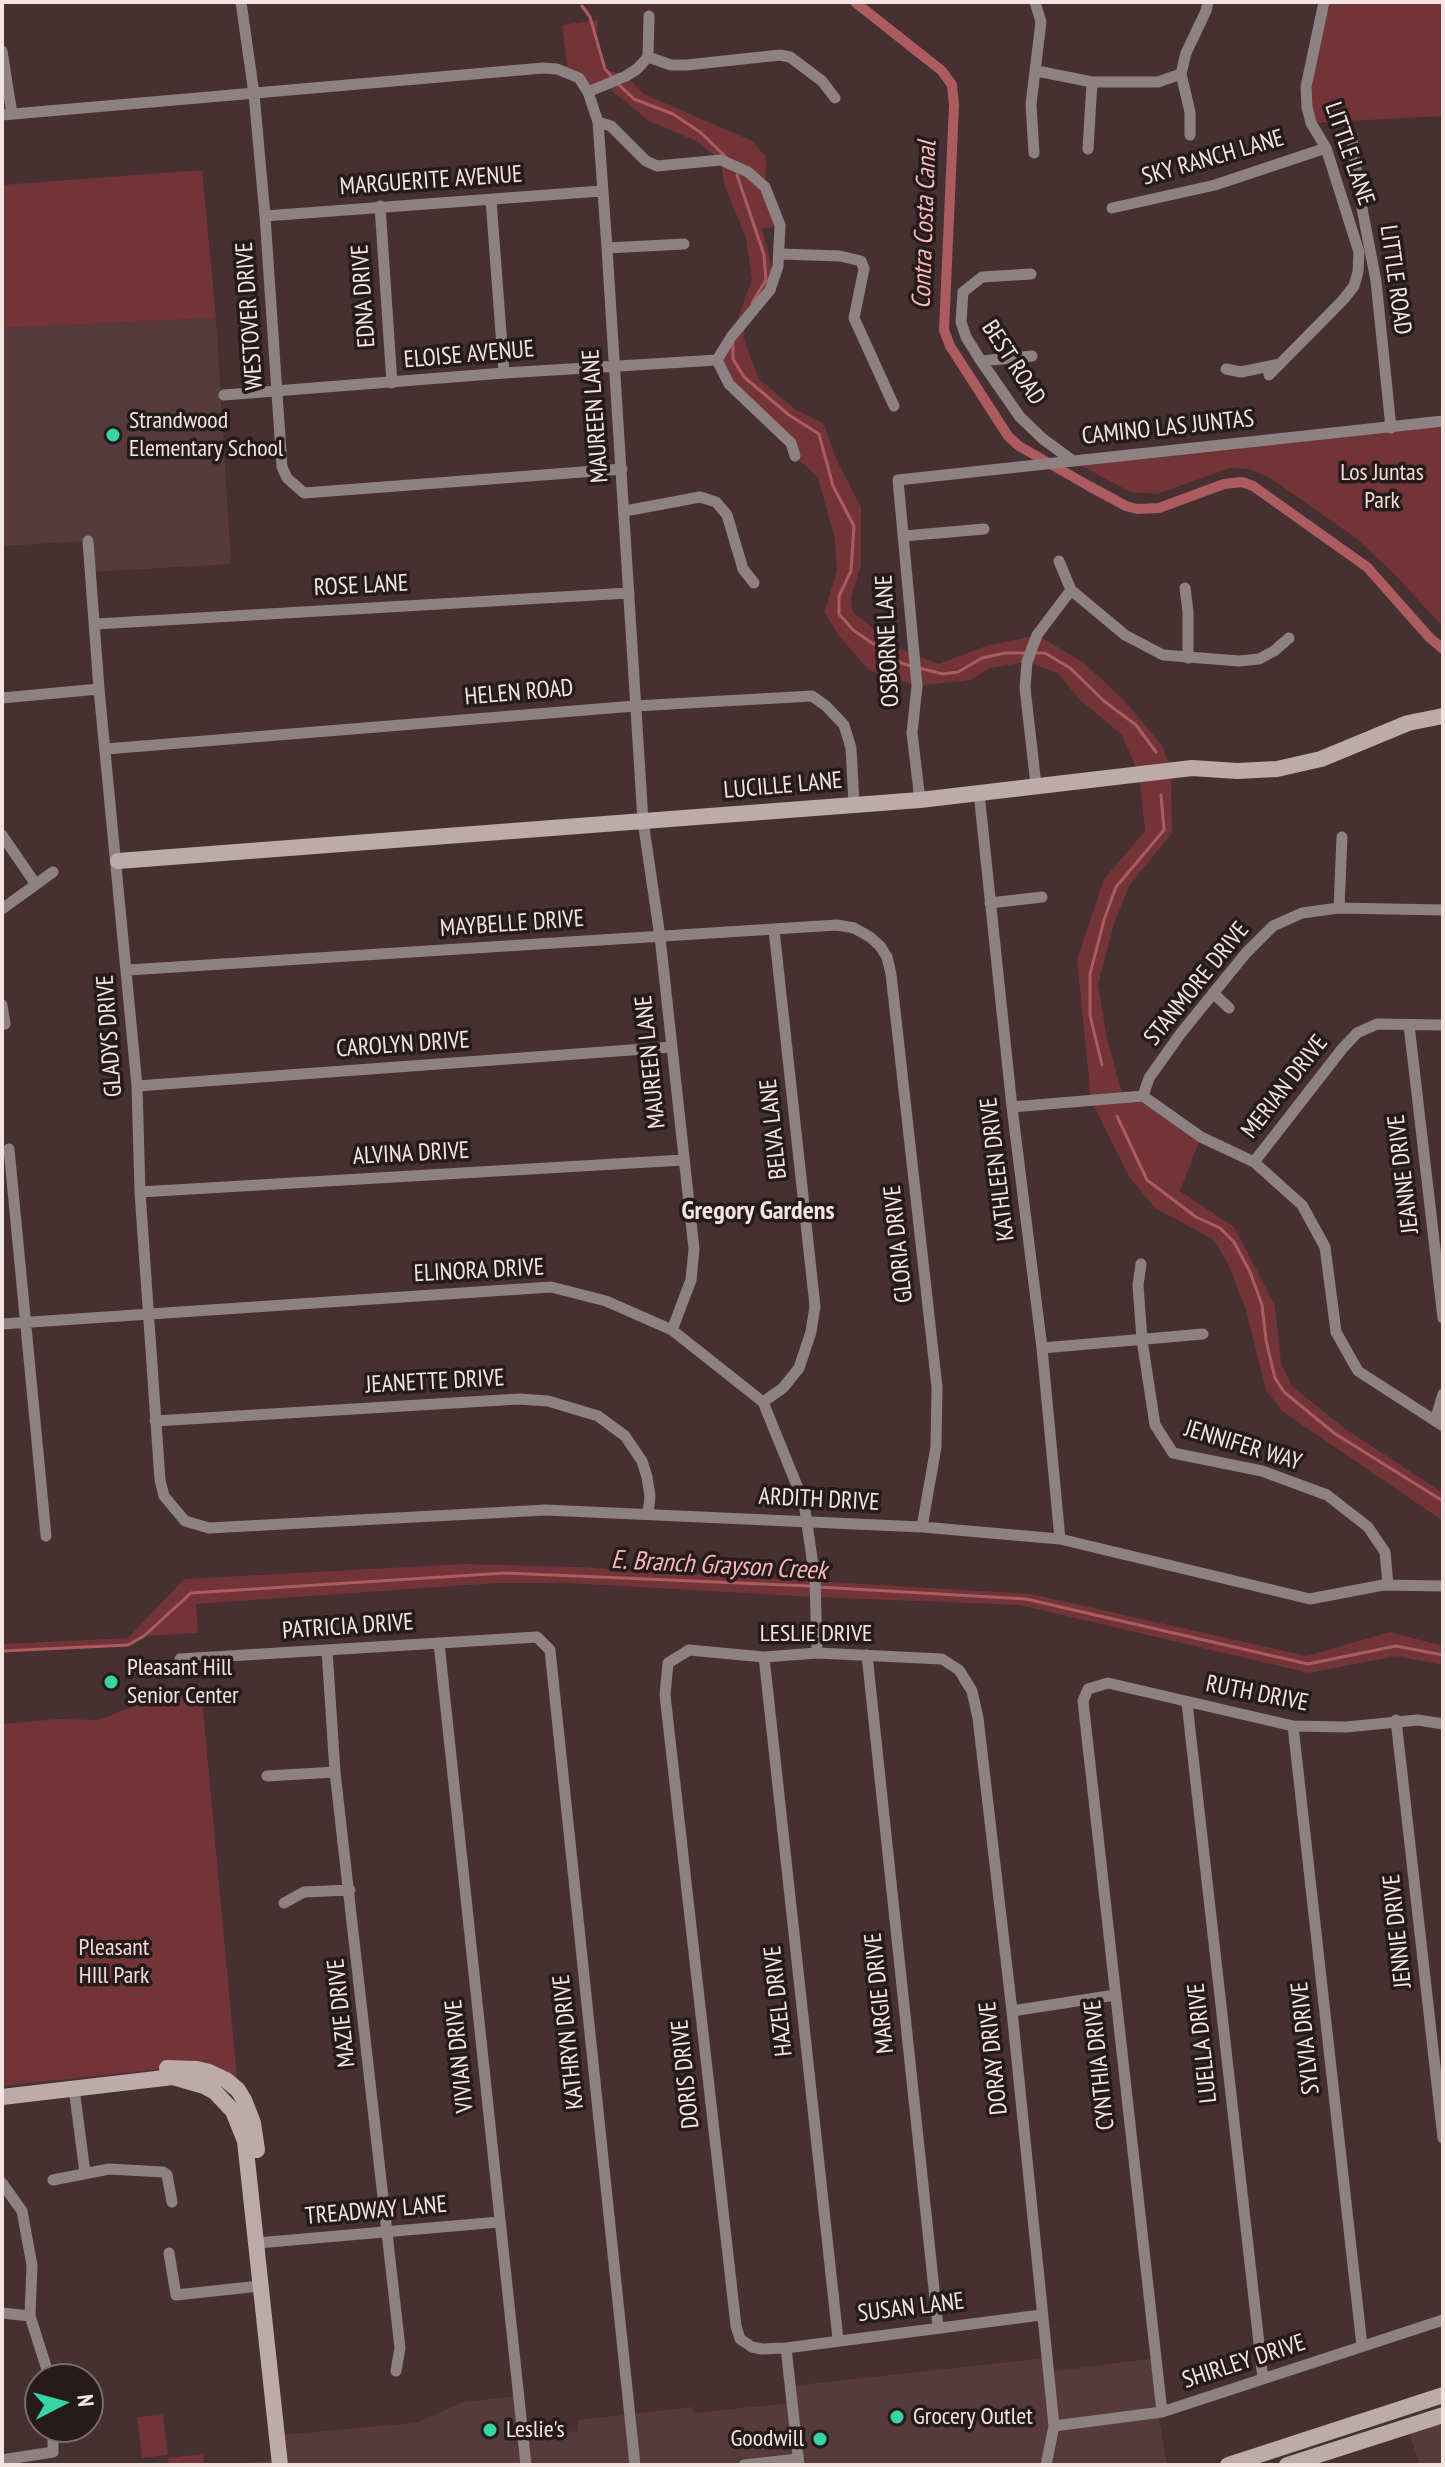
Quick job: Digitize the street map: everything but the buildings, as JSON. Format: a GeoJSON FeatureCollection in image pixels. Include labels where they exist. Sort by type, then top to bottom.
{"type":"FeatureCollection","features":[{"type":"Feature","properties":{"kind":"street","name":"WESTOVER DRIVE"},"geometry":{"type":"LineString","coordinates":[[241,2],[254,94],[282,467],[287,478],[304,493],[622,469]]}},
{"type":"Feature","properties":{"kind":"street"},"geometry":{"type":"LineString","coordinates":[[1034,153],[1031,104],[1041,22],[1035,2]]}},
{"type":"Feature","properties":{"kind":"street"},"geometry":{"type":"LineString","coordinates":[[1190,135],[1190,112],[1181,74],[1186,53],[1208,2]]}},
{"type":"Feature","properties":{"kind":"street","name":"LITTLE LANE"},"geometry":{"type":"LineString","coordinates":[[1281,364],[1343,300],[1354,286],[1358,272],[1359,252],[1326,148],[1311,123],[1306,87],[1324,2]]}},
{"type":"Feature","properties":{"kind":"street"},"geometry":{"type":"LineString","coordinates":[[2,51],[7,114],[543,68],[557,69],[579,78],[588,92],[626,76],[648,57],[649,16]]}},
{"type":"Feature","properties":{"kind":"street"},"geometry":{"type":"LineString","coordinates":[[648,57],[671,65],[780,55],[790,57],[822,81],[835,98]]}},
{"type":"Feature","properties":{"kind":"street"},"geometry":{"type":"LineString","coordinates":[[1037,71],[1092,82],[1158,82],[1181,74]]}},
{"type":"Feature","properties":{"kind":"street"},"geometry":{"type":"LineString","coordinates":[[1088,149],[1092,82]]}},
{"type":"Feature","properties":{"kind":"street","name":"MAUREEN LANE"},"geometry":{"type":"LineString","coordinates":[[588,92],[598,122],[643,821],[660,937],[694,1263],[672,1330]]}},
{"type":"Feature","properties":{"kind":"street"},"geometry":{"type":"LineString","coordinates":[[598,122],[611,126],[646,161],[657,166],[721,160],[748,172],[765,187],[780,225],[780,254],[770,290],[731,337],[717,360],[729,384],[791,443],[795,456]]}},
{"type":"Feature","properties":{"kind":"street","name":"LITTLE ROAD"},"geometry":{"type":"LineString","coordinates":[[1352,140],[1376,281],[1391,428]]}},
{"type":"Feature","properties":{"kind":"street","name":"SKY RANCH LANE"},"geometry":{"type":"LineString","coordinates":[[1112,208],[1215,185],[1326,148]]}},
{"type":"Feature","properties":{"kind":"street","name":"MARGUERITE AVENUE"},"geometry":{"type":"LineString","coordinates":[[265,216],[601,191]]}},
{"type":"Feature","properties":{"kind":"street"},"geometry":{"type":"LineString","coordinates":[[491,200],[504,373]]}},
{"type":"Feature","properties":{"kind":"street","name":"EDNA DRIVE"},"geometry":{"type":"LineString","coordinates":[[380,206],[392,383]]}},
{"type":"Feature","properties":{"kind":"street"},"geometry":{"type":"LineString","coordinates":[[607,248],[684,244]]}},
{"type":"Feature","properties":{"kind":"street"},"geometry":{"type":"LineString","coordinates":[[780,254],[840,256],[861,261],[864,269],[854,318],[894,406]]}},
{"type":"Feature","properties":{"kind":"street","name":"BEST ROAD"},"geometry":{"type":"LineString","coordinates":[[1031,274],[982,277],[963,292],[961,322],[981,361],[1030,428],[1069,462]]}},
{"type":"Feature","properties":{"kind":"street"},"geometry":{"type":"LineString","coordinates":[[981,361],[1032,356]]}},
{"type":"Feature","properties":{"kind":"street","name":"ELOISE AVENUE"},"geometry":{"type":"LineString","coordinates":[[224,395],[717,360]]}},
{"type":"Feature","properties":{"kind":"street"},"geometry":{"type":"LineString","coordinates":[[1226,369],[1241,372],[1281,364]]}},
{"type":"Feature","properties":{"kind":"street"},"geometry":{"type":"LineString","coordinates":[[1269,375],[1281,364]]}},
{"type":"Feature","properties":{"kind":"street","name":"CAMINO LAS JUNTAS"},"geometry":{"type":"LineString","coordinates":[[898,480],[1443,421]]}},
{"type":"Feature","properties":{"kind":"street","name":"OSBORNE LANE"},"geometry":{"type":"LineString","coordinates":[[898,480],[917,686],[912,733],[920,800]]}},
{"type":"Feature","properties":{"kind":"street"},"geometry":{"type":"LineString","coordinates":[[625,511],[700,497],[716,502],[727,515],[743,569],[754,583]]}},
{"type":"Feature","properties":{"kind":"street"},"geometry":{"type":"LineString","coordinates":[[904,536],[984,529]]}},
{"type":"Feature","properties":{"kind":"street","name":"GLADYS DRIVE"},"geometry":{"type":"LineString","coordinates":[[88,541],[137,1086],[140,1192],[160,1480],[164,1496],[185,1521]]}},
{"type":"Feature","properties":{"kind":"street"},"geometry":{"type":"LineString","coordinates":[[1059,561],[1071,590],[1105,620],[1148,649],[1163,655],[1259,659],[1289,638]]}},
{"type":"Feature","properties":{"kind":"street"},"geometry":{"type":"LineString","coordinates":[[1185,588],[1188,658]]}},
{"type":"Feature","properties":{"kind":"street"},"geometry":{"type":"LineString","coordinates":[[1036,785],[1025,688],[1027,662],[1037,635],[1071,590]]}},
{"type":"Feature","properties":{"kind":"street","name":"ROSE LANE"},"geometry":{"type":"LineString","coordinates":[[96,624],[629,593]]}},
{"type":"Feature","properties":{"kind":"street"},"geometry":{"type":"LineString","coordinates":[[2,698],[99,689]]}},
{"type":"Feature","properties":{"kind":"street","name":"HELEN ROAD"},"geometry":{"type":"LineString","coordinates":[[106,749],[635,706],[812,696],[844,725],[851,748],[854,804]]}},
{"type":"Feature","properties":{"kind":"street","name":"LUCILLE LANE"},"geometry":{"type":"LineString","coordinates":[[118,861],[920,800],[1192,768],[1237,771],[1277,769],[1321,759],[1408,723],[1443,716]]}},
{"type":"Feature","properties":{"kind":"street","name":"KATHLEEN DRIVE"},"geometry":{"type":"LineString","coordinates":[[979,793],[1012,1107],[1042,1348],[1060,1539]]}},
{"type":"Feature","properties":{"kind":"street"},"geometry":{"type":"LineString","coordinates":[[2,835],[35,883]]}},
{"type":"Feature","properties":{"kind":"street"},"geometry":{"type":"LineString","coordinates":[[1339,908],[1342,837]]}},
{"type":"Feature","properties":{"kind":"street"},"geometry":{"type":"LineString","coordinates":[[2,909],[53,872]]}},
{"type":"Feature","properties":{"kind":"street"},"geometry":{"type":"LineString","coordinates":[[990,903],[1042,897]]}},
{"type":"Feature","properties":{"kind":"street","name":"STANMORE DRIVE"},"geometry":{"type":"LineString","coordinates":[[1143,1096],[1149,1078],[1213,993],[1273,926],[1302,913],[1339,908],[1443,910]]}},
{"type":"Feature","properties":{"kind":"street","name":"MAYBELLE DRIVE"},"geometry":{"type":"LineString","coordinates":[[128,970],[837,925],[854,928],[880,946],[887,957]]}},
{"type":"Feature","properties":{"kind":"street","name":"BELVA LANE"},"geometry":{"type":"LineString","coordinates":[[763,1402],[783,1388],[799,1368],[811,1332],[815,1306],[774,930]]}},
{"type":"Feature","properties":{"kind":"street","name":"GLORIA DRIVE"},"geometry":{"type":"LineString","coordinates":[[887,957],[937,1387],[936,1447],[922,1527]]}},
{"type":"Feature","properties":{"kind":"street"},"geometry":{"type":"LineString","coordinates":[[1213,993],[1229,1008]]}},
{"type":"Feature","properties":{"kind":"street"},"geometry":{"type":"LineString","coordinates":[[2,1005],[5,1024]]}},
{"type":"Feature","properties":{"kind":"street","name":"MERIAN DRIVE"},"geometry":{"type":"LineString","coordinates":[[1254,1162],[1357,1033],[1377,1024],[1443,1025]]}},
{"type":"Feature","properties":{"kind":"street","name":"JEANNE DRIVE"},"geometry":{"type":"LineString","coordinates":[[1409,1025],[1443,1318]]}},
{"type":"Feature","properties":{"kind":"street","name":"CAROLYN DRIVE"},"geometry":{"type":"LineString","coordinates":[[137,1086],[672,1047]]}},
{"type":"Feature","properties":{"kind":"street"},"geometry":{"type":"LineString","coordinates":[[1012,1107],[1143,1096],[1201,1137],[1254,1162],[1302,1205],[1325,1247],[1336,1332],[1358,1371],[1439,1424],[1443,1394]]}},
{"type":"Feature","properties":{"kind":"street"},"geometry":{"type":"LineString","coordinates":[[9,1149],[46,1536]]}},
{"type":"Feature","properties":{"kind":"street","name":"ALVINA DRIVE"},"geometry":{"type":"LineString","coordinates":[[140,1192],[683,1160]]}},
{"type":"Feature","properties":{"kind":"street","name":"JENNIFER WAY"},"geometry":{"type":"LineString","coordinates":[[1141,1264],[1138,1285],[1142,1340],[1155,1425],[1173,1453],[1262,1471],[1327,1495],[1368,1527],[1385,1552],[1388,1585]]}},
{"type":"Feature","properties":{"kind":"street","name":"ELINORA DRIVE"},"geometry":{"type":"LineString","coordinates":[[2,1324],[551,1287],[606,1301],[672,1330],[763,1402],[804,1503],[815,1579],[817,1653]]}},
{"type":"Feature","properties":{"kind":"street"},"geometry":{"type":"LineString","coordinates":[[1042,1348],[1203,1334]]}},
{"type":"Feature","properties":{"kind":"street","name":"JEANETTE DRIVE"},"geometry":{"type":"LineString","coordinates":[[155,1421],[519,1399],[548,1401],[598,1416],[625,1436],[642,1461],[647,1477],[650,1496],[648,1514]]}},
{"type":"Feature","properties":{"kind":"street","name":"ARDITH DRIVE"},"geometry":{"type":"LineString","coordinates":[[185,1521],[209,1528],[546,1510],[807,1521],[1060,1539],[1310,1599],[1388,1585],[1443,1586]]}},
{"type":"Feature","properties":{"kind":"street","name":"KATHRYN DRIVE"},"geometry":{"type":"LineString","coordinates":[[520,1638],[537,1637],[550,1650],[635,2465]]}},
{"type":"Feature","properties":{"kind":"street","name":"PATRICIA DRIVE"},"geometry":{"type":"LineString","coordinates":[[180,1659],[520,1638]]}},
{"type":"Feature","properties":{"kind":"street","name":"VIVIAN DRIVE"},"geometry":{"type":"LineString","coordinates":[[439,1643],[526,2465]]}},
{"type":"Feature","properties":{"kind":"street","name":"MAZIE DRIVE"},"geometry":{"type":"LineString","coordinates":[[327,1650],[335,1772],[389,2233],[400,2348],[396,2371]]}},
{"type":"Feature","properties":{"kind":"street","name":"LESLIE DRIVE"},"geometry":{"type":"LineString","coordinates":[[689,1650],[764,1657],[817,1653],[942,1659]]}},
{"type":"Feature","properties":{"kind":"street","name":"DORIS DRIVE"},"geometry":{"type":"LineString","coordinates":[[689,1650],[668,1663],[665,1695],[736,2326],[740,2339],[752,2347],[786,2348]]}},
{"type":"Feature","properties":{"kind":"street","name":"MARGIE DRIVE"},"geometry":{"type":"LineString","coordinates":[[867,1655],[938,2327]]}},
{"type":"Feature","properties":{"kind":"street","name":"HAZEL DRIVE"},"geometry":{"type":"LineString","coordinates":[[764,1657],[838,2339]]}},
{"type":"Feature","properties":{"kind":"street","name":"DORAY DRIVE"},"geometry":{"type":"LineString","coordinates":[[942,1659],[959,1670],[968,1682],[978,1718],[1012,2011],[1054,2426],[1046,2465]]}},
{"type":"Feature","properties":{"kind":"street","name":"RUTH DRIVE"},"geometry":{"type":"LineString","coordinates":[[1083,1713],[1083,1701],[1088,1689],[1108,1683],[1293,1726],[1346,1727],[1396,1720],[1443,1724]]}},
{"type":"Feature","properties":{"kind":"street","name":"LUELLA DRIVE"},"geometry":{"type":"LineString","coordinates":[[1187,1703],[1263,2379]]}},
{"type":"Feature","properties":{"kind":"street","name":"CYNTHIA DRIVE"},"geometry":{"type":"LineString","coordinates":[[1083,1713],[1162,2412]]}},
{"type":"Feature","properties":{"kind":"street","name":"JENNIE DRIVE"},"geometry":{"type":"LineString","coordinates":[[1396,1720],[1443,2138]]}},
{"type":"Feature","properties":{"kind":"street","name":"SYLVIA DRIVE"},"geometry":{"type":"LineString","coordinates":[[1293,1726],[1362,2346]]}},
{"type":"Feature","properties":{"kind":"street"},"geometry":{"type":"LineString","coordinates":[[267,1776],[335,1772]]}},
{"type":"Feature","properties":{"kind":"street"},"geometry":{"type":"LineString","coordinates":[[284,1903],[304,1892],[350,1890]]}},
{"type":"Feature","properties":{"kind":"street"},"geometry":{"type":"LineString","coordinates":[[1012,2011],[1115,1995]]}},
{"type":"Feature","properties":{"kind":"street"},"geometry":{"type":"LineString","coordinates":[[2,2086],[172,2068],[191,2074]]}},
{"type":"Feature","properties":{"kind":"street"},"geometry":{"type":"LineString","coordinates":[[2,2097],[191,2074],[217,2075],[231,2096],[245,2141],[269,2288],[266,2321]]}},
{"type":"Feature","properties":{"kind":"street"},"geometry":{"type":"LineString","coordinates":[[74,2088],[85,2173]]}},
{"type":"Feature","properties":{"kind":"street"},"geometry":{"type":"LineString","coordinates":[[53,2180],[109,2169],[163,2172],[167,2175],[172,2202]]}},
{"type":"Feature","properties":{"kind":"street"},"geometry":{"type":"LineString","coordinates":[[2,2183],[22,2211],[32,2265],[30,2316],[45,2363]]}},
{"type":"Feature","properties":{"kind":"street","name":"TREADWAY LANE"},"geometry":{"type":"LineString","coordinates":[[261,2243],[499,2222]]}},
{"type":"Feature","properties":{"kind":"street"},"geometry":{"type":"LineString","coordinates":[[261,2243],[260,2286],[280,2465]]}},
{"type":"Feature","properties":{"kind":"street"},"geometry":{"type":"LineString","coordinates":[[169,2253],[176,2295],[260,2286]]}},
{"type":"Feature","properties":{"kind":"street"},"geometry":{"type":"LineString","coordinates":[[2,2313],[30,2316]]}},
{"type":"Feature","properties":{"kind":"street","name":"SUSAN LANE"},"geometry":{"type":"LineString","coordinates":[[786,2348],[1041,2315]]}},
{"type":"Feature","properties":{"kind":"street","name":"SHIRLEY DRIVE"},"geometry":{"type":"LineString","coordinates":[[1054,2426],[1162,2412],[1443,2320]]}},
{"type":"Feature","properties":{"kind":"street"},"geometry":{"type":"LineString","coordinates":[[744,2465],[798,2462],[786,2348]]}},
{"type":"Feature","properties":{"kind":"street"},"geometry":{"type":"LineString","coordinates":[[1228,2465],[1251,2461],[1443,2395]]}},
{"type":"Feature","properties":{"kind":"street"},"geometry":{"type":"LineString","coordinates":[[1287,2465],[1443,2415]]}},
{"type":"Feature","properties":{"kind":"street"},"geometry":{"type":"LineString","coordinates":[[2,2460],[53,2452],[53,2443]]}},
{"type":"Feature","properties":{"kind":"shaded area","name":"Strandwood Elementary School"},"geometry":{"type":"Polygon","coordinates":[[[216,318],[231,564],[91,572],[88,541],[2,546],[2,328],[216,318]]]}},
{"type":"Feature","properties":{"kind":"shaded area"},"geometry":{"type":"Polygon","coordinates":[[[1046,2358],[1048,2372],[1156,2358],[1158,2413],[1167,2465],[226,2465],[280,2459],[277,2435],[416,2423],[463,2402],[518,2396],[523,2436],[578,2431],[578,2420],[692,2407],[694,2413],[791,2403],[790,2386],[1046,2358]]]}},
{"type":"Feature","properties":{"kind":"shaded area"},"geometry":{"type":"Polygon","coordinates":[[[1443,2415],[1443,2465],[1420,2465],[1407,2426],[1443,2415]]]}},
{"type":"Feature","properties":{"kind":"green space"},"geometry":{"type":"Polygon","coordinates":[[[1324,2],[1443,2],[1443,116],[1311,123],[1307,107],[1324,2]]]}},
{"type":"Feature","properties":{"kind":"green space"},"geometry":{"type":"Polygon","coordinates":[[[598,20],[596,42],[605,69],[626,76],[644,94],[752,141],[766,157],[765,187],[780,225],[762,229],[774,277],[753,308],[743,336],[758,378],[796,410],[823,423],[838,463],[861,507],[861,565],[851,597],[852,611],[895,647],[939,664],[986,646],[1037,635],[1084,663],[1122,698],[1162,745],[1171,771],[1172,833],[1129,886],[1114,924],[1098,985],[1107,1039],[1123,1097],[1143,1096],[1201,1137],[1180,1191],[1235,1228],[1275,1306],[1281,1363],[1292,1386],[1344,1428],[1443,1493],[1443,1521],[1282,1411],[1266,1390],[1246,1310],[1229,1266],[1214,1240],[1155,1208],[1129,1177],[1091,1100],[1077,959],[1104,879],[1145,831],[1139,774],[1122,735],[1079,699],[1058,673],[1027,662],[990,668],[970,680],[917,686],[869,670],[839,636],[824,612],[837,571],[835,539],[818,478],[795,456],[791,443],[729,384],[717,360],[731,337],[752,279],[746,238],[724,184],[721,160],[696,141],[649,121],[605,85],[588,92],[568,72],[562,25],[598,20]]]}},
{"type":"Feature","properties":{"kind":"green space"},"geometry":{"type":"Polygon","coordinates":[[[202,170],[216,318],[2,328],[2,185],[202,170]]]}},
{"type":"Feature","properties":{"kind":"green space","name":"Los Juntas Park"},"geometry":{"type":"Polygon","coordinates":[[[1443,421],[1443,627],[1356,538],[1270,478],[1249,469],[1230,468],[1157,494],[1130,492],[1073,461],[1443,421]]]}},
{"type":"Feature","properties":{"kind":"green space"},"geometry":{"type":"Polygon","coordinates":[[[464,1564],[578,1567],[1031,1594],[1307,1656],[1390,1632],[1443,1646],[1443,1665],[1396,1656],[1309,1673],[1020,1605],[568,1583],[496,1583],[196,1604],[198,1633],[144,1636],[128,1645],[2,1651],[2,1644],[128,1638],[184,1579],[464,1564]]]}},
{"type":"Feature","properties":{"kind":"green space","name":"Pleasant HIll Park"},"geometry":{"type":"Polygon","coordinates":[[[177,1698],[187,1698],[191,1702],[202,1699],[238,2090],[172,2068],[2,2086],[2,1724],[58,1719],[99,1720],[140,1704],[154,1701],[166,1705],[177,1698]]]}},
{"type":"Feature","properties":{"kind":"green space"},"geometry":{"type":"Polygon","coordinates":[[[163,2415],[168,2455],[142,2458],[137,2417],[163,2415]]]}},
{"type":"Feature","properties":{"kind":"green space"},"geometry":{"type":"Polygon","coordinates":[[[203,2454],[204,2464],[169,2465],[168,2458],[203,2454]]]}},
{"type":"Feature","properties":{"kind":"waterway","name":"Contra Costa Canal"},"geometry":{"type":"LineString","coordinates":[[855,2],[942,71],[952,85],[954,105],[944,330],[950,346],[1008,436],[1019,446],[1089,486],[1137,509],[1159,508],[1224,484],[1242,482],[1253,486],[1367,567],[1443,649]]}},
{"type":"Feature","properties":{"kind":"waterway"},"geometry":{"type":"LineString","coordinates":[[582,6],[590,17],[605,69],[613,78]]}},
{"type":"Feature","properties":{"kind":"waterway"},"geometry":{"type":"LineString","coordinates":[[618,84],[634,99],[673,114],[700,132],[726,157]]}},
{"type":"Feature","properties":{"kind":"waterway"},"geometry":{"type":"LineString","coordinates":[[737,175],[764,255],[766,280],[752,303]]}},
{"type":"Feature","properties":{"kind":"waterway"},"geometry":{"type":"LineString","coordinates":[[733,342],[733,359],[744,377],[789,415],[819,434],[833,486],[854,526],[851,571],[839,596],[839,614],[853,630],[901,663],[911,666]]}},
{"type":"Feature","properties":{"kind":"waterway"},"geometry":{"type":"LineString","coordinates":[[919,668],[943,674],[958,672],[982,658],[1026,653]]}},
{"type":"Feature","properties":{"kind":"waterway"},"geometry":{"type":"LineString","coordinates":[[1034,653],[1045,653],[1070,668],[1104,701],[1136,725],[1156,752]]}},
{"type":"Feature","properties":{"kind":"waterway"},"geometry":{"type":"LineString","coordinates":[[1102,1065],[1090,1015],[1090,974],[1116,887],[1164,830],[1161,795]]}},
{"type":"Feature","properties":{"kind":"waterway"},"geometry":{"type":"LineString","coordinates":[[1117,1116],[1147,1180],[1196,1217],[1220,1228],[1234,1242],[1250,1272],[1262,1305],[1275,1378],[1284,1392],[1334,1433],[1443,1501]]}},
{"type":"Feature","properties":{"kind":"waterway","name":"E. Branch Grayson Creek"},"geometry":{"type":"LineString","coordinates":[[2,1651],[128,1645],[144,1636],[191,1593],[505,1573],[810,1586]]}},
{"type":"Feature","properties":{"kind":"waterway","name":"E. Branch Grayson Creek"},"geometry":{"type":"LineString","coordinates":[[818,1587],[1026,1599],[1308,1664],[1396,1646],[1443,1655]]}},
{"type":"Feature","properties":{"kind":"place","name":"Strandwood Elementary School"},"geometry":{"type":"Point","coordinates":[113,435]}},
{"type":"Feature","properties":{"kind":"place","name":"Pleasant Hill Senior Center"},"geometry":{"type":"Point","coordinates":[111,1682]}},
{"type":"Feature","properties":{"kind":"place","name":"Grocery Outlet"},"geometry":{"type":"Point","coordinates":[897,2417]}},
{"type":"Feature","properties":{"kind":"place","name":"Leslie's"},"geometry":{"type":"Point","coordinates":[490,2430]}},
{"type":"Feature","properties":{"kind":"place","name":"Goodwill"},"geometry":{"type":"Point","coordinates":[820,2439]}},
{"type":"Feature","properties":{"kind":"district","name":"Gregory Gardens"},"geometry":{"type":"Point","coordinates":[758,1212]}}]}
